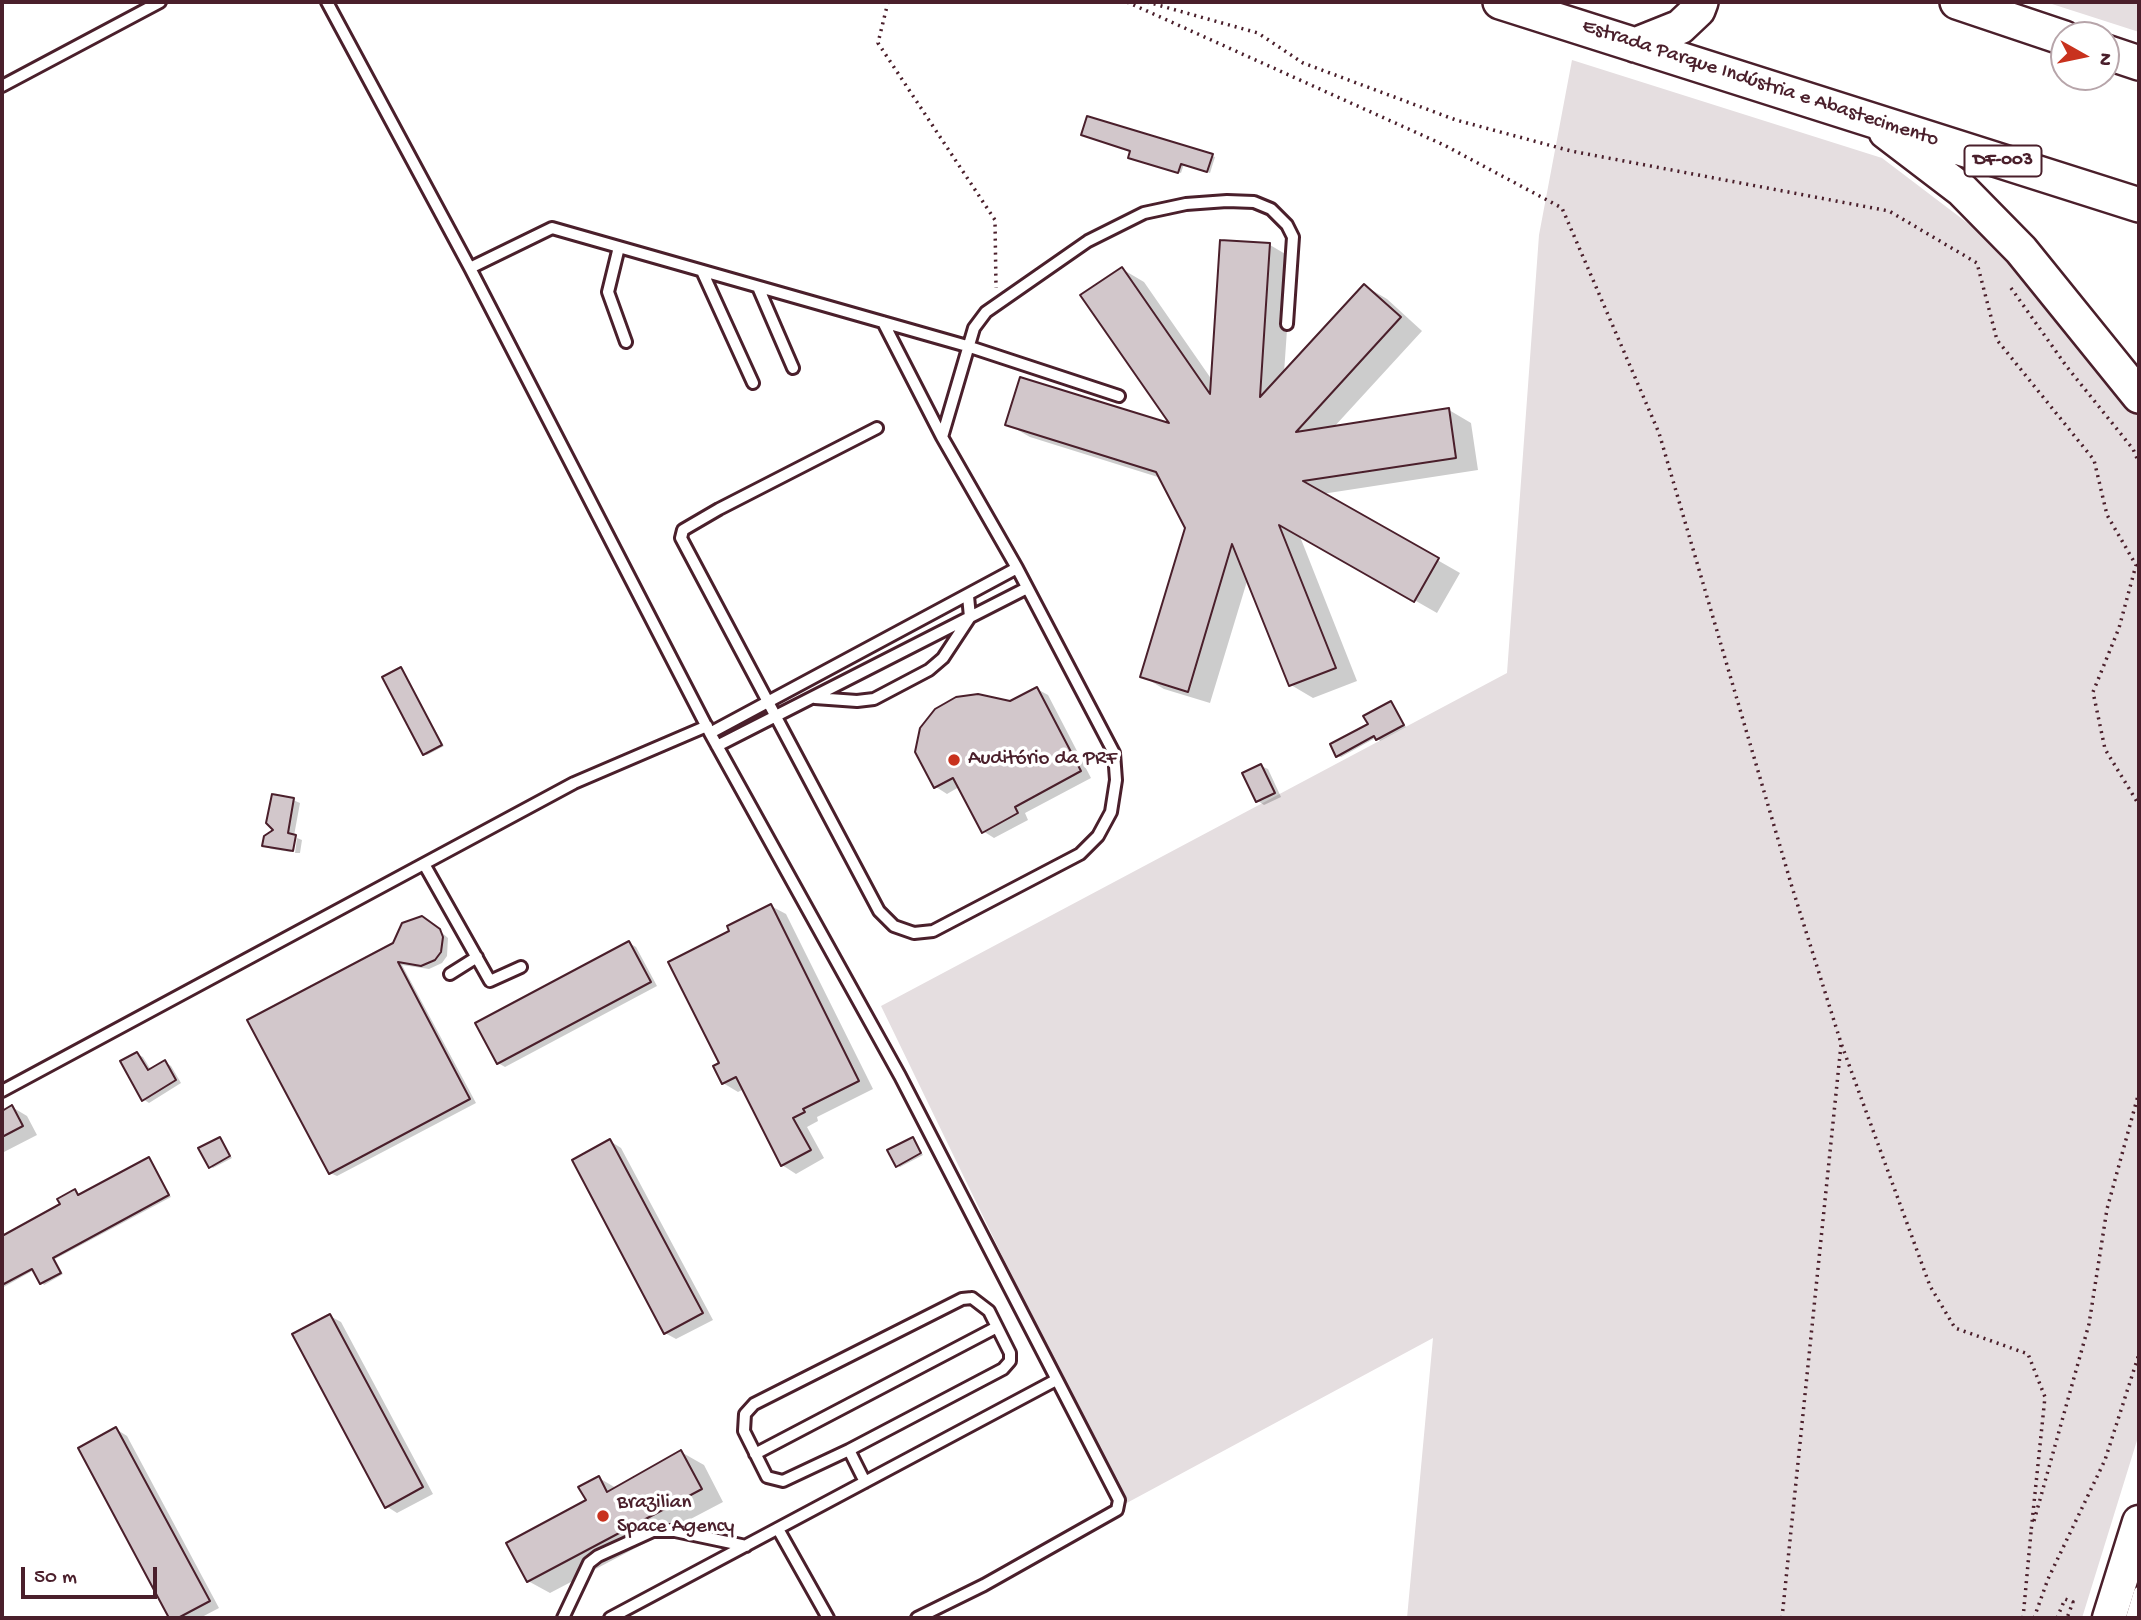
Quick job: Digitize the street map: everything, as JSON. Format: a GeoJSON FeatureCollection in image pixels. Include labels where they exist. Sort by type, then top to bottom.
{"type":"FeatureCollection","features":[{"type":"Feature","properties":{"kind":"highway","name":"Estrada Parque Indústria e Abastecimento"},"geometry":{"type":"LineString","coordinates":[[1500,2],[2139,205]]}},
{"type":"Feature","properties":{"kind":"highway"},"geometry":{"type":"LineString","coordinates":[[1635,45],[1680,27],[1698,10],[1701,2]]}},
{"type":"Feature","properties":{"kind":"highway"},"geometry":{"type":"LineString","coordinates":[[1957,2],[2050,33]]}},
{"type":"Feature","properties":{"kind":"highway"},"geometry":{"type":"LineString","coordinates":[[2120,57],[2139,63]]}},
{"type":"Feature","properties":{"kind":"highway"},"geometry":{"type":"LineString","coordinates":[[1867,118],[1962,190],[2021,250],[2139,396]]}},
{"type":"Feature","properties":{"kind":"main road"},"geometry":{"type":"LineString","coordinates":[[2109,1618],[2139,1522]]}},
{"type":"Feature","properties":{"kind":"lane"},"geometry":{"type":"LineString","coordinates":[[2,86],[160,2]]}},
{"type":"Feature","properties":{"kind":"lane"},"geometry":{"type":"LineString","coordinates":[[327,2],[470,268],[708,730],[900,1076],[1119,1500],[1119,1507],[984,1585],[917,1618]]}},
{"type":"Feature","properties":{"kind":"lane"},"geometry":{"type":"LineString","coordinates":[[942,437],[974,328],[996,306],[1088,241],[1144,214],[1186,204],[1254,202],[1271,209],[1287,225],[1293,237],[1287,324]]}},
{"type":"Feature","properties":{"kind":"lane"},"geometry":{"type":"LineString","coordinates":[[470,268],[552,229],[967,346],[1119,396]]}},
{"type":"Feature","properties":{"kind":"lane"},"geometry":{"type":"LineString","coordinates":[[619,247],[608,292],[626,342]]}},
{"type":"Feature","properties":{"kind":"lane"},"geometry":{"type":"LineString","coordinates":[[702,271],[753,383]]}},
{"type":"Feature","properties":{"kind":"lane"},"geometry":{"type":"LineString","coordinates":[[758,287],[793,368]]}},
{"type":"Feature","properties":{"kind":"lane"},"geometry":{"type":"LineString","coordinates":[[877,428],[719,509],[681,534],[682,543],[879,911],[894,926],[914,933],[933,932],[1080,854],[1098,836],[1111,812],[1116,780],[1114,753],[1017,568],[942,437],[883,322]]}},
{"type":"Feature","properties":{"kind":"lane"},"geometry":{"type":"LineString","coordinates":[[2,1091],[574,783],[770,704],[1017,568]]}},
{"type":"Feature","properties":{"kind":"lane"},"geometry":{"type":"LineString","coordinates":[[717,746],[777,718],[1027,588]]}},
{"type":"Feature","properties":{"kind":"lane"},"geometry":{"type":"LineString","coordinates":[[815,698],[857,701],[874,699],[929,670],[943,658],[970,617],[968,596]]}},
{"type":"Feature","properties":{"kind":"lane"},"geometry":{"type":"LineString","coordinates":[[424,864],[490,981],[521,967]]}},
{"type":"Feature","properties":{"kind":"lane"},"geometry":{"type":"LineString","coordinates":[[450,974],[477,957]]}},
{"type":"Feature","properties":{"kind":"lane"},"geometry":{"type":"LineString","coordinates":[[972,1298],[980,1302],[1010,1353],[1010,1361],[1003,1369],[849,1450],[783,1481],[767,1477],[744,1431],[743,1422],[754,1404],[961,1299],[972,1298]]}},
{"type":"Feature","properties":{"kind":"lane"},"geometry":{"type":"LineString","coordinates":[[755,1454],[997,1327]]}},
{"type":"Feature","properties":{"kind":"lane"},"geometry":{"type":"LineString","coordinates":[[610,1618],[1056,1380]]}},
{"type":"Feature","properties":{"kind":"lane"},"geometry":{"type":"LineString","coordinates":[[849,1450],[865,1482]]}},
{"type":"Feature","properties":{"kind":"lane"},"geometry":{"type":"LineString","coordinates":[[778,1529],[828,1618]]}},
{"type":"Feature","properties":{"kind":"lane"},"geometry":{"type":"LineString","coordinates":[[563,1618],[589,1563],[598,1556],[653,1531],[675,1531],[746,1546]]}},
{"type":"Feature","properties":{"kind":"lane"},"geometry":{"type":"LineString","coordinates":[[2131,1618],[2139,1592]]}},
{"type":"Feature","properties":{"kind":"path"},"geometry":{"type":"LineString","coordinates":[[888,2],[878,43],[995,220],[996,306]]}},
{"type":"Feature","properties":{"kind":"path"},"geometry":{"type":"LineString","coordinates":[[1127,2],[1444,145],[1562,208],[1659,433],[1792,887],[1842,1043],[1930,1286],[1955,1328],[2028,1354],[2045,1397],[2023,1618]]}},
{"type":"Feature","properties":{"kind":"path"},"geometry":{"type":"LineString","coordinates":[[1147,2],[1258,33],[1303,63],[1456,120],[1571,151],[1889,211],[1977,263],[1997,340],[2094,460],[2107,514],[2136,565],[2119,628],[2094,692],[2105,749],[2139,806]]}},
{"type":"Feature","properties":{"kind":"path"},"geometry":{"type":"LineString","coordinates":[[2011,288],[2067,367],[2133,449],[2139,463]]}},
{"type":"Feature","properties":{"kind":"path"},"geometry":{"type":"LineString","coordinates":[[1782,1618],[1842,1043]]}},
{"type":"Feature","properties":{"kind":"path"},"geometry":{"type":"LineString","coordinates":[[2031,1532],[2089,1324],[2108,1209],[2139,1092]]}},
{"type":"Feature","properties":{"kind":"path"},"geometry":{"type":"LineString","coordinates":[[2034,1618],[2048,1579],[2105,1460],[2139,1354]]}},
{"type":"Feature","properties":{"kind":"path"},"geometry":{"type":"LineString","coordinates":[[2057,1618],[2065,1599],[2073,1602],[2067,1618]]}},
{"type":"Feature","properties":{"kind":"shaded area"},"geometry":{"type":"Polygon","coordinates":[[[2045,2],[2139,2],[2139,32],[2120,26],[2120,21],[2105,21],[2045,2]]]}},
{"type":"Feature","properties":{"kind":"shaded area"},"geometry":{"type":"Polygon","coordinates":[[[1572,60],[1882,158],[2011,256],[2139,418],[2139,1434],[2082,1618],[1407,1618],[1433,1338],[1123,1505],[881,1006],[1507,673],[1539,235],[1572,60]]]}},
{"type":"Feature","properties":{"kind":"building"},"geometry":{"type":"Polygon","coordinates":[[[1087,116],[1213,154],[1207,172],[1181,164],[1178,173],[1128,158],[1130,151],[1081,135],[1087,116]]]}},
{"type":"Feature","properties":{"kind":"building"},"geometry":{"type":"Polygon","coordinates":[[[1220,240],[1270,243],[1260,397],[1364,284],[1401,317],[1296,432],[1449,408],[1456,458],[1303,481],[1439,558],[1414,602],[1279,525],[1336,668],[1289,686],[1232,544],[1188,692],[1140,677],[1185,528],[1156,472],[1005,425],[1020,377],[1169,423],[1080,295],[1122,267],[1210,394],[1220,240]]]}},
{"type":"Feature","properties":{"kind":"building"},"geometry":{"type":"Polygon","coordinates":[[[401,667],[442,745],[423,755],[382,677],[401,667]]]}},
{"type":"Feature","properties":{"kind":"building","name":"Auditório da PRF"},"geometry":{"type":"Polygon","coordinates":[[[1037,687],[1081,771],[1015,807],[1018,813],[982,833],[953,778],[934,788],[915,752],[920,728],[935,709],[956,697],[978,694],[1010,701],[1037,687]]]}},
{"type":"Feature","properties":{"kind":"building"},"geometry":{"type":"Polygon","coordinates":[[[1391,701],[1404,725],[1376,740],[1374,736],[1336,757],[1330,744],[1368,724],[1363,716],[1391,701]]]}},
{"type":"Feature","properties":{"kind":"building"},"geometry":{"type":"Polygon","coordinates":[[[1261,764],[1275,793],[1256,802],[1242,773],[1261,764]]]}},
{"type":"Feature","properties":{"kind":"building"},"geometry":{"type":"Polygon","coordinates":[[[272,794],[294,798],[288,833],[296,835],[293,851],[262,846],[264,836],[273,830],[266,823],[272,794]]]}},
{"type":"Feature","properties":{"kind":"building"},"geometry":{"type":"Polygon","coordinates":[[[771,904],[859,1081],[803,1109],[805,1112],[793,1118],[811,1150],[781,1166],[736,1077],[722,1084],[713,1066],[719,1063],[668,962],[729,931],[727,926],[771,904]]]}},
{"type":"Feature","properties":{"kind":"building"},"geometry":{"type":"Polygon","coordinates":[[[422,916],[440,929],[443,937],[441,952],[435,960],[421,966],[398,962],[470,1099],[329,1174],[247,1020],[393,943],[402,923],[422,916]]]}},
{"type":"Feature","properties":{"kind":"building"},"geometry":{"type":"Polygon","coordinates":[[[629,941],[651,982],[497,1064],[475,1023],[629,941]]]}},
{"type":"Feature","properties":{"kind":"building"},"geometry":{"type":"Polygon","coordinates":[[[137,1052],[148,1070],[165,1060],[176,1080],[142,1101],[120,1061],[137,1052]]]}},
{"type":"Feature","properties":{"kind":"building"},"geometry":{"type":"Polygon","coordinates":[[[12,1105],[23,1126],[2,1137],[2,1111],[12,1105]]]}},
{"type":"Feature","properties":{"kind":"building"},"geometry":{"type":"Polygon","coordinates":[[[220,1137],[230,1156],[209,1168],[198,1148],[220,1137]]]}},
{"type":"Feature","properties":{"kind":"building"},"geometry":{"type":"Polygon","coordinates":[[[913,1137],[921,1153],[896,1167],[887,1150],[913,1137]]]}},
{"type":"Feature","properties":{"kind":"building"},"geometry":{"type":"Polygon","coordinates":[[[610,1139],[703,1313],[664,1334],[572,1160],[610,1139]]]}},
{"type":"Feature","properties":{"kind":"building"},"geometry":{"type":"Polygon","coordinates":[[[149,1157],[169,1195],[53,1258],[61,1273],[40,1284],[32,1269],[2,1285],[2,1236],[60,1204],[57,1199],[75,1189],[78,1195],[149,1157]]]}},
{"type":"Feature","properties":{"kind":"building"},"geometry":{"type":"Polygon","coordinates":[[[330,1314],[423,1487],[385,1508],[292,1334],[330,1314]]]}},
{"type":"Feature","properties":{"kind":"building"},"geometry":{"type":"Polygon","coordinates":[[[116,1427],[210,1601],[178,1618],[169,1618],[78,1448],[116,1427]]]}},
{"type":"Feature","properties":{"kind":"building","name":"Brazilian Space Agency"},"geometry":{"type":"Polygon","coordinates":[[[681,1450],[702,1489],[527,1582],[506,1543],[586,1500],[578,1487],[599,1476],[607,1492],[681,1450]]]}},
{"type":"Feature","properties":{"kind":"place","name":"Auditório da PRF"},"geometry":{"type":"Point","coordinates":[954,760]}},
{"type":"Feature","properties":{"kind":"place","name":"Brazilian Space Agency"},"geometry":{"type":"Point","coordinates":[603,1516]}}]}
